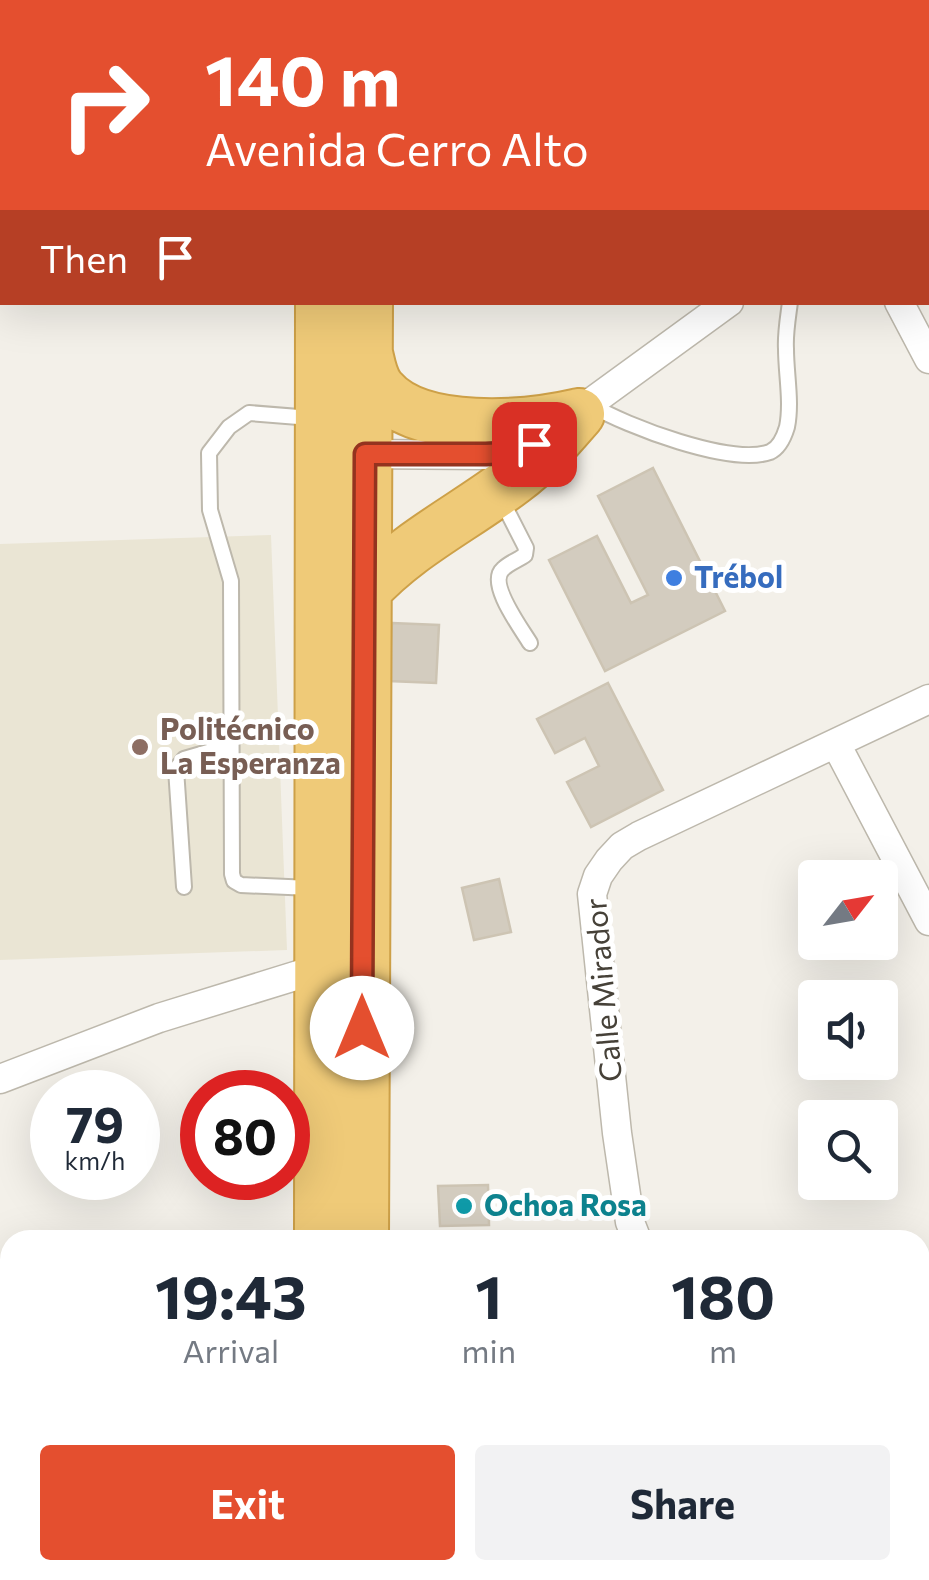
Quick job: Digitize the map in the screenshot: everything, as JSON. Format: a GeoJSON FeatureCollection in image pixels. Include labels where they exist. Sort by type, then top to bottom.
{"type":"FeatureCollection","features":[{"type":"Feature","properties":{"kind":"highway"},"geometry":{"type":"LineString","coordinates":[[321,305],[336,442],[365,591],[363,1230]]}},
{"type":"Feature","properties":{"kind":"highway"},"geometry":{"type":"LineString","coordinates":[[366,305],[366,353],[374,380],[383,393],[428,416],[489,424],[537,424],[585,409]]}},
{"type":"Feature","properties":{"kind":"highway"},"geometry":{"type":"LineString","coordinates":[[320,1230],[321,888],[336,442],[366,353]]}},
{"type":"Feature","properties":{"kind":"highway"},"geometry":{"type":"LineString","coordinates":[[365,591],[420,541],[497,492],[549,448],[585,409]]}},
{"type":"Feature","properties":{"kind":"street"},"geometry":{"type":"LineString","coordinates":[[336,442],[452,456],[505,453],[534,444],[724,305]]}},
{"type":"Feature","properties":{"kind":"street"},"geometry":{"type":"LineString","coordinates":[[901,305],[929,359]]}},
{"type":"Feature","properties":{"kind":"street","name":"Calle Mirador"},"geometry":{"type":"LineString","coordinates":[[633,1230],[595,940],[592,894],[598,876],[622,846],[639,836],[929,700]]}},
{"type":"Feature","properties":{"kind":"street"},"geometry":{"type":"LineString","coordinates":[[836,744],[929,921]]}},
{"type":"Feature","properties":{"kind":"street"},"geometry":{"type":"LineString","coordinates":[[0,1079],[160,1018],[320,968]]}},
{"type":"Feature","properties":{"kind":"lane"},"geometry":{"type":"LineString","coordinates":[[585,409],[692,445],[733,453],[773,451],[781,443],[787,426],[785,345],[790,305]]}},
{"type":"Feature","properties":{"kind":"lane"},"geometry":{"type":"LineString","coordinates":[[321,888],[241,885],[234,881],[229,746],[232,581],[210,510],[210,454],[229,427],[249,413],[336,442]]}},
{"type":"Feature","properties":{"kind":"lane"},"geometry":{"type":"LineString","coordinates":[[497,492],[526,548],[525,555],[502,570],[498,577],[500,590],[530,642]]}},
{"type":"Feature","properties":{"kind":"lane"},"geometry":{"type":"LineString","coordinates":[[184,887],[176,769],[184,759],[229,746]]}},
{"type":"Feature","properties":{"kind":"shaded area","name":"Politécnico La Esperanza"},"geometry":{"type":"Polygon","coordinates":[[[271,535],[287,950],[0,960],[0,544],[271,535]]]}},
{"type":"Feature","properties":{"kind":"building","name":"Trébol"},"geometry":{"type":"Polygon","coordinates":[[[653,468],[725,611],[605,671],[549,560],[597,536],[631,603],[648,595],[598,496],[653,468]]]}},
{"type":"Feature","properties":{"kind":"building"},"geometry":{"type":"Polygon","coordinates":[[[392,623],[439,625],[436,683],[389,681],[392,623]]]}},
{"type":"Feature","properties":{"kind":"building"},"geometry":{"type":"Polygon","coordinates":[[[608,683],[663,790],[591,827],[567,782],[599,766],[585,738],[555,753],[537,719],[608,683]]]}},
{"type":"Feature","properties":{"kind":"building"},"geometry":{"type":"Polygon","coordinates":[[[499,879],[511,932],[474,940],[462,888],[499,879]]]}},
{"type":"Feature","properties":{"kind":"building","name":"Ochoa Rosa"},"geometry":{"type":"Polygon","coordinates":[[[488,1185],[489,1225],[440,1226],[438,1186],[488,1185]]]}},
{"type":"Feature","properties":{"kind":"place","name":"Trébol"},"geometry":{"type":"Point","coordinates":[674,578]}},
{"type":"Feature","properties":{"kind":"place","name":"Politécnico La Esperanza"},"geometry":{"type":"Point","coordinates":[140,747]}},
{"type":"Feature","properties":{"kind":"place","name":"Ochoa Rosa"},"geometry":{"type":"Point","coordinates":[464,1206]}},
{"type":"Feature","properties":{"kind":"route"},"geometry":{"type":"LineString","coordinates":[[362,1028],[365,454],[505,453],[534,444]]}}]}
